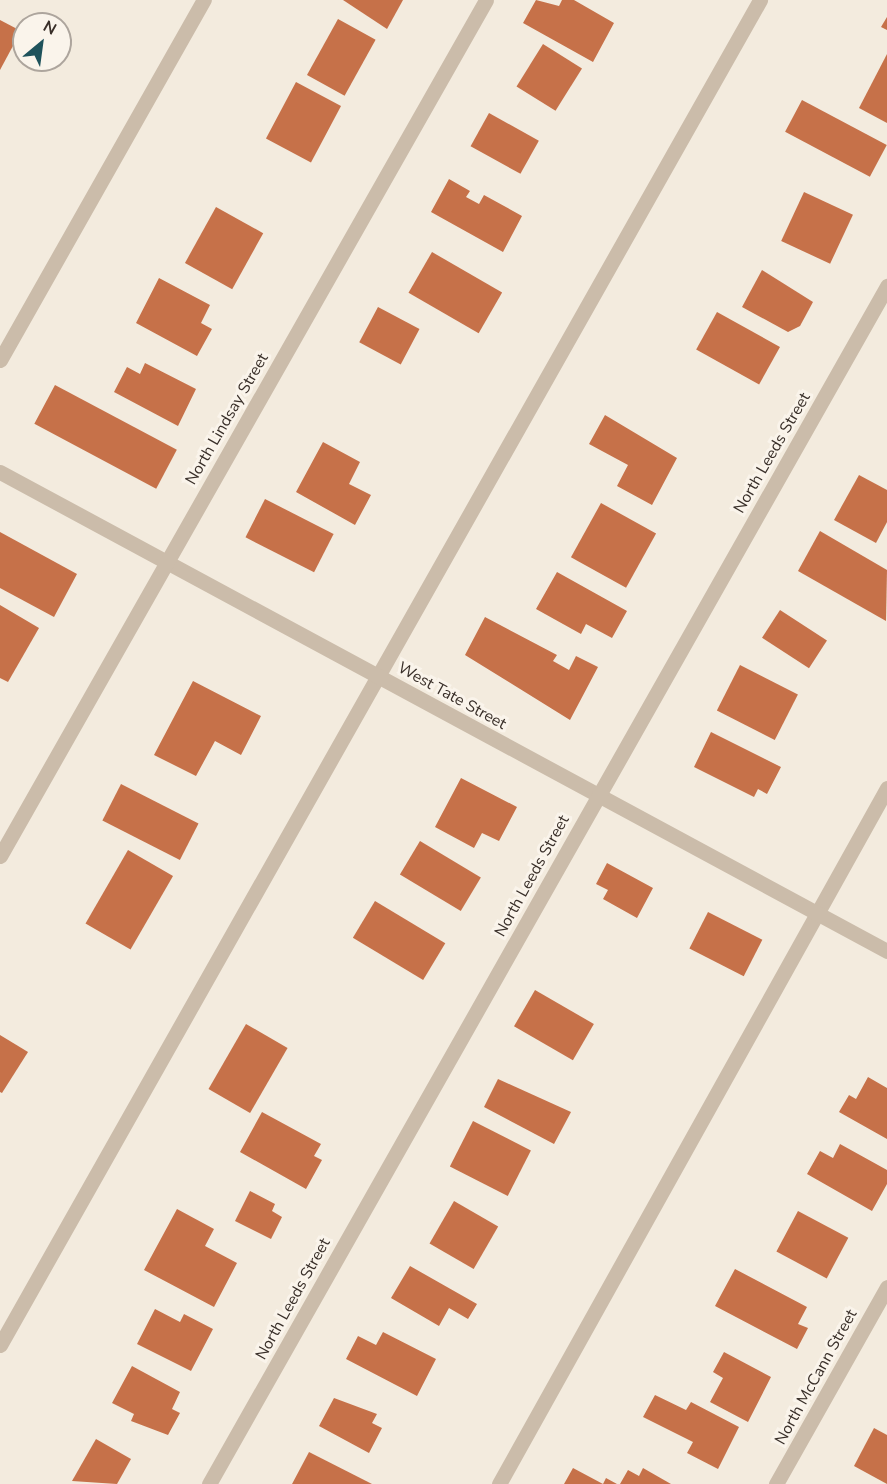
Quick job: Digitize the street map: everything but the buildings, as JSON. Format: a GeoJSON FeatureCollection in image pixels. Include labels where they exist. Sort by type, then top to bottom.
{"type":"FeatureCollection","features":[{"type":"Feature","properties":{"kind":"street"},"geometry":{"type":"LineString","coordinates":[[0,360],[204,0]]}},
{"type":"Feature","properties":{"kind":"street","name":"North Lindsay Street"},"geometry":{"type":"LineString","coordinates":[[0,856],[486,0]]}},
{"type":"Feature","properties":{"kind":"street"},"geometry":{"type":"LineString","coordinates":[[0,1345],[760,0]]}},
{"type":"Feature","properties":{"kind":"street","name":"North Leeds Street"},"geometry":{"type":"LineString","coordinates":[[210,1484],[887,286]]}},
{"type":"Feature","properties":{"kind":"street","name":"West Tate Street"},"geometry":{"type":"LineString","coordinates":[[0,472],[166,564],[887,951]]}},
{"type":"Feature","properties":{"kind":"street"},"geometry":{"type":"LineString","coordinates":[[499,1484],[887,788]]}},
{"type":"Feature","properties":{"kind":"street","name":"North McCann Street"},"geometry":{"type":"LineString","coordinates":[[776,1484],[887,1287]]}}]}
